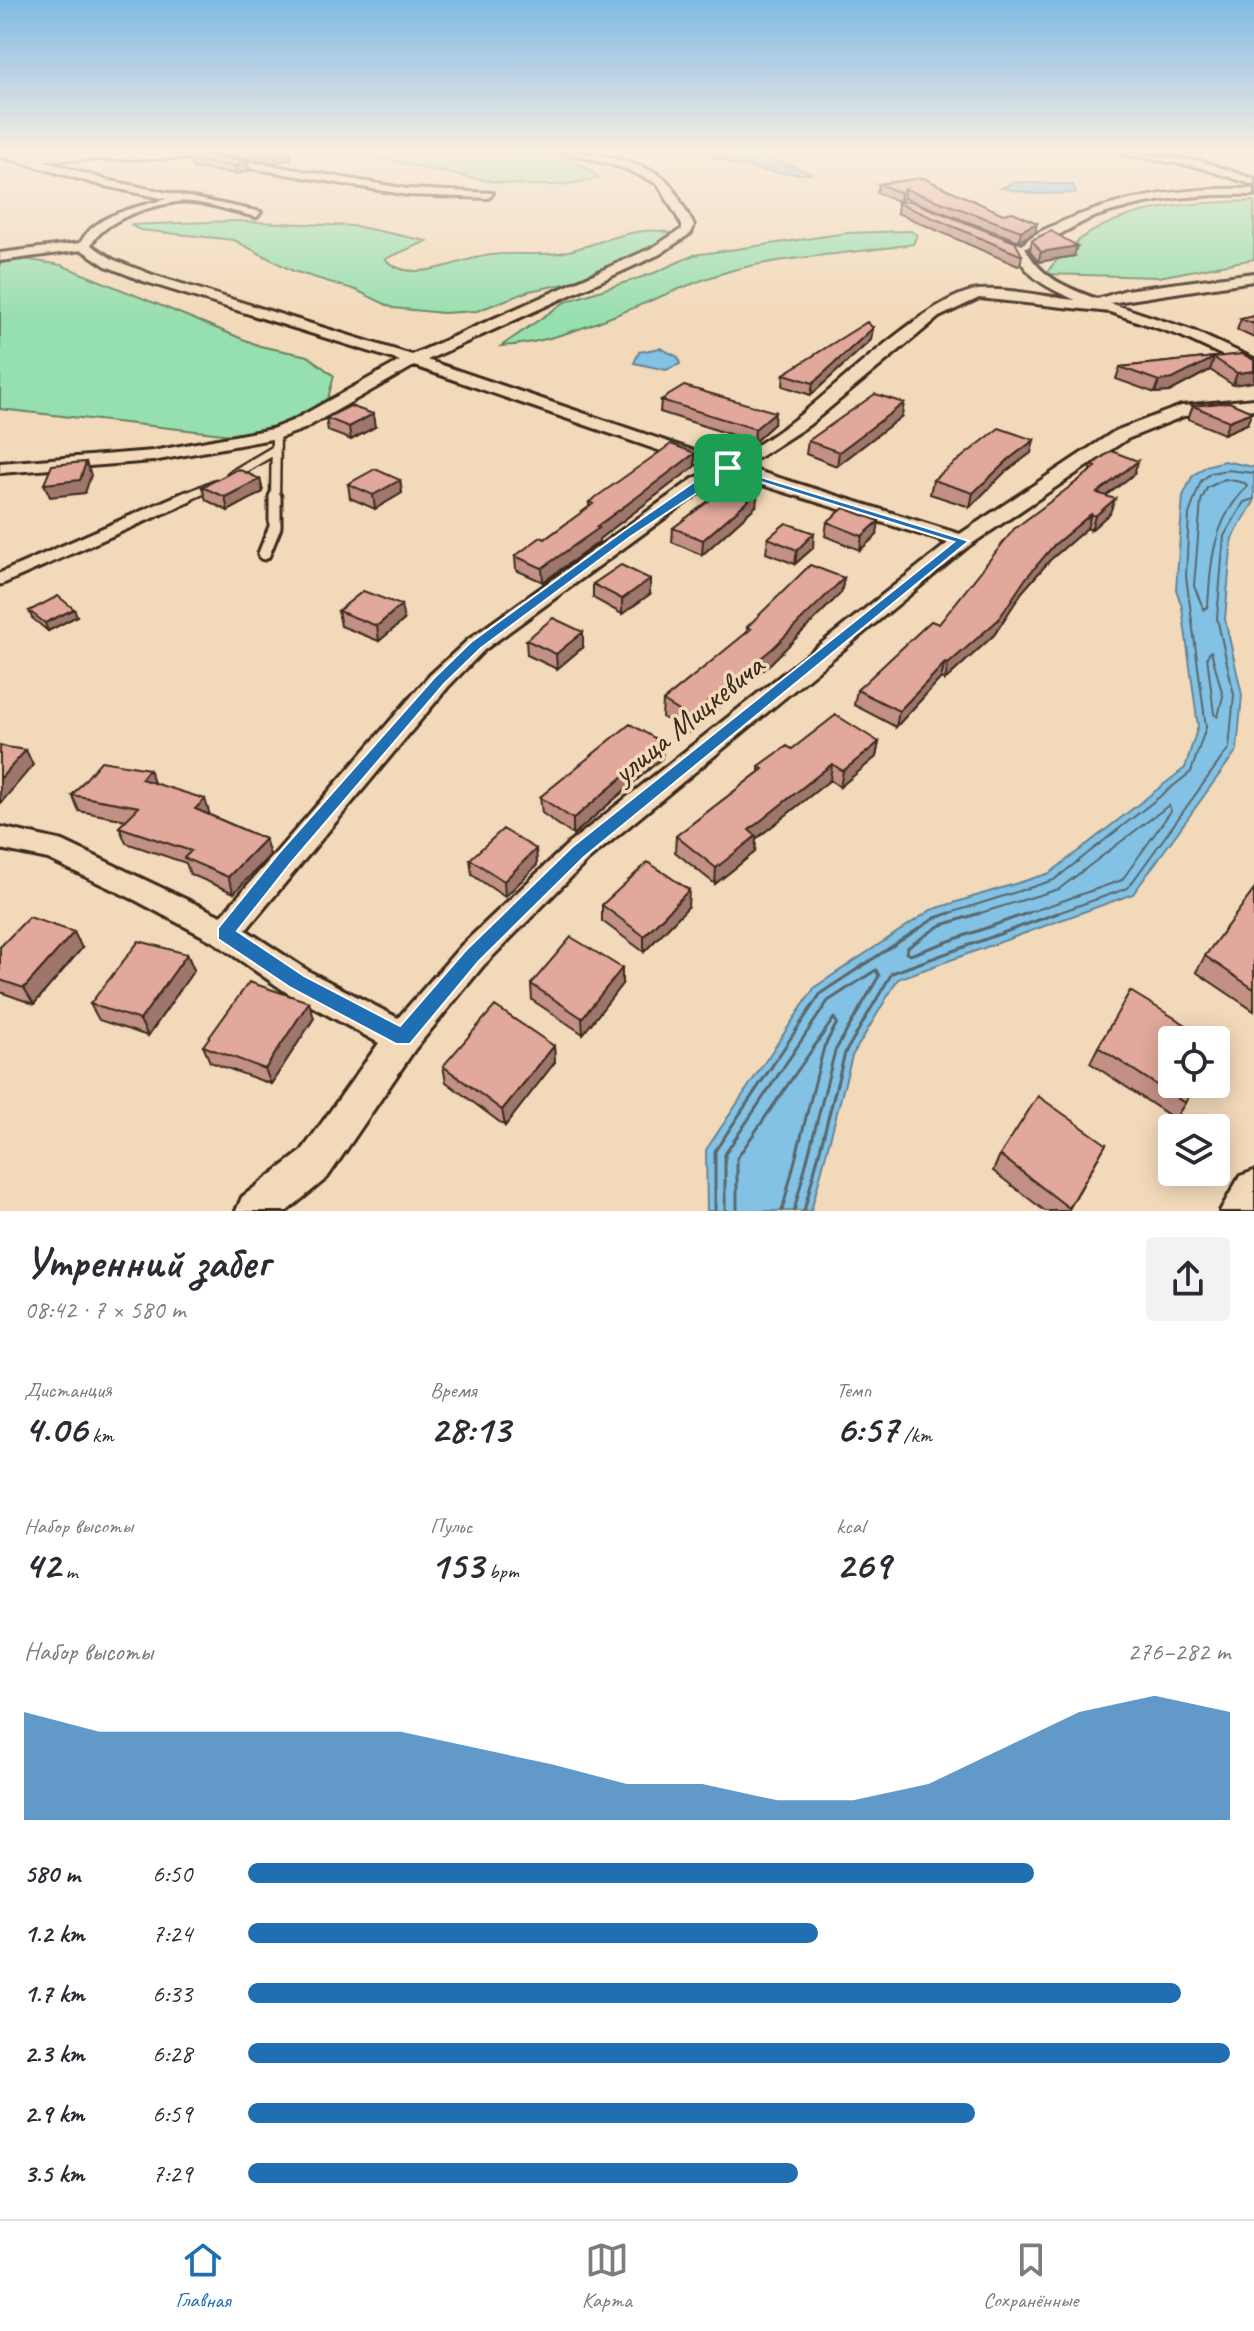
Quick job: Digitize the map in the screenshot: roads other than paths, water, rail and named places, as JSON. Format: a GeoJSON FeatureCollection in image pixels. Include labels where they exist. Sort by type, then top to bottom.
{"type":"FeatureCollection","features":[{"type":"Feature","properties":{"kind":"street"},"geometry":{"type":"LineString","coordinates":[[84,246],[94,229],[101,225],[151,208]]}},
{"type":"Feature","properties":{"kind":"street"},"geometry":{"type":"LineString","coordinates":[[222,208],[257,214]]}},
{"type":"Feature","properties":{"kind":"street"},"geometry":{"type":"LineString","coordinates":[[0,468],[166,455],[276,433],[298,425],[410,362],[656,251],[687,231],[688,225],[677,208]]}},
{"type":"Feature","properties":{"kind":"street"},"geometry":{"type":"LineString","coordinates":[[973,230],[1020,248],[1063,226],[1112,208]]}},
{"type":"Feature","properties":{"kind":"street"},"geometry":{"type":"LineString","coordinates":[[0,257],[84,246],[110,263],[148,278],[469,378],[728,468],[963,541]]}},
{"type":"Feature","properties":{"kind":"street"},"geometry":{"type":"LineString","coordinates":[[1020,248],[1021,259],[1044,279],[1105,305],[1163,324],[1254,365]]}},
{"type":"Feature","properties":{"kind":"street"},"geometry":{"type":"LineString","coordinates":[[225,933],[284,859],[439,681],[476,645],[638,526],[803,421],[904,335],[965,297],[996,295],[1105,305],[1126,294],[1253,277]]}},
{"type":"Feature","properties":{"kind":"street"},"geometry":{"type":"LineString","coordinates":[[433,351],[459,367],[469,378]]}},
{"type":"Feature","properties":{"kind":"street","name":"улица Мицкевича"},"geometry":{"type":"LineString","coordinates":[[256,1211],[314,1165],[403,1038],[472,956],[578,852],[963,541],[1121,435],[1181,411],[1254,404]]}},
{"type":"Feature","properties":{"kind":"street"},"geometry":{"type":"LineString","coordinates":[[0,838],[53,849],[146,891],[225,933],[298,982],[403,1038]]}},
{"type":"Feature","properties":{"kind":"street"},"geometry":{"type":"LineString","coordinates":[[1240,1211],[1254,1190]]}},
{"type":"Feature","properties":{"kind":"lane"},"geometry":{"type":"LineString","coordinates":[[264,554],[275,527],[276,433]]}},
{"type":"Feature","properties":{"kind":"lane"},"geometry":{"type":"LineString","coordinates":[[0,579],[209,488],[275,450]]}},
{"type":"Feature","properties":{"kind":"water"},"geometry":{"type":"Polygon","coordinates":[[[660,348],[678,357],[680,364],[666,370],[634,363],[639,352],[660,348]]]}},
{"type":"Feature","properties":{"kind":"water"},"geometry":{"type":"Polygon","coordinates":[[[1224,461],[1254,467],[1254,502],[1232,538],[1225,619],[1242,695],[1237,750],[1133,894],[898,979],[852,1056],[811,1211],[707,1211],[706,1150],[815,987],[931,910],[1050,873],[1185,768],[1198,726],[1182,607],[1176,589],[1183,496],[1192,477],[1206,466],[1224,461]]]}}]}
